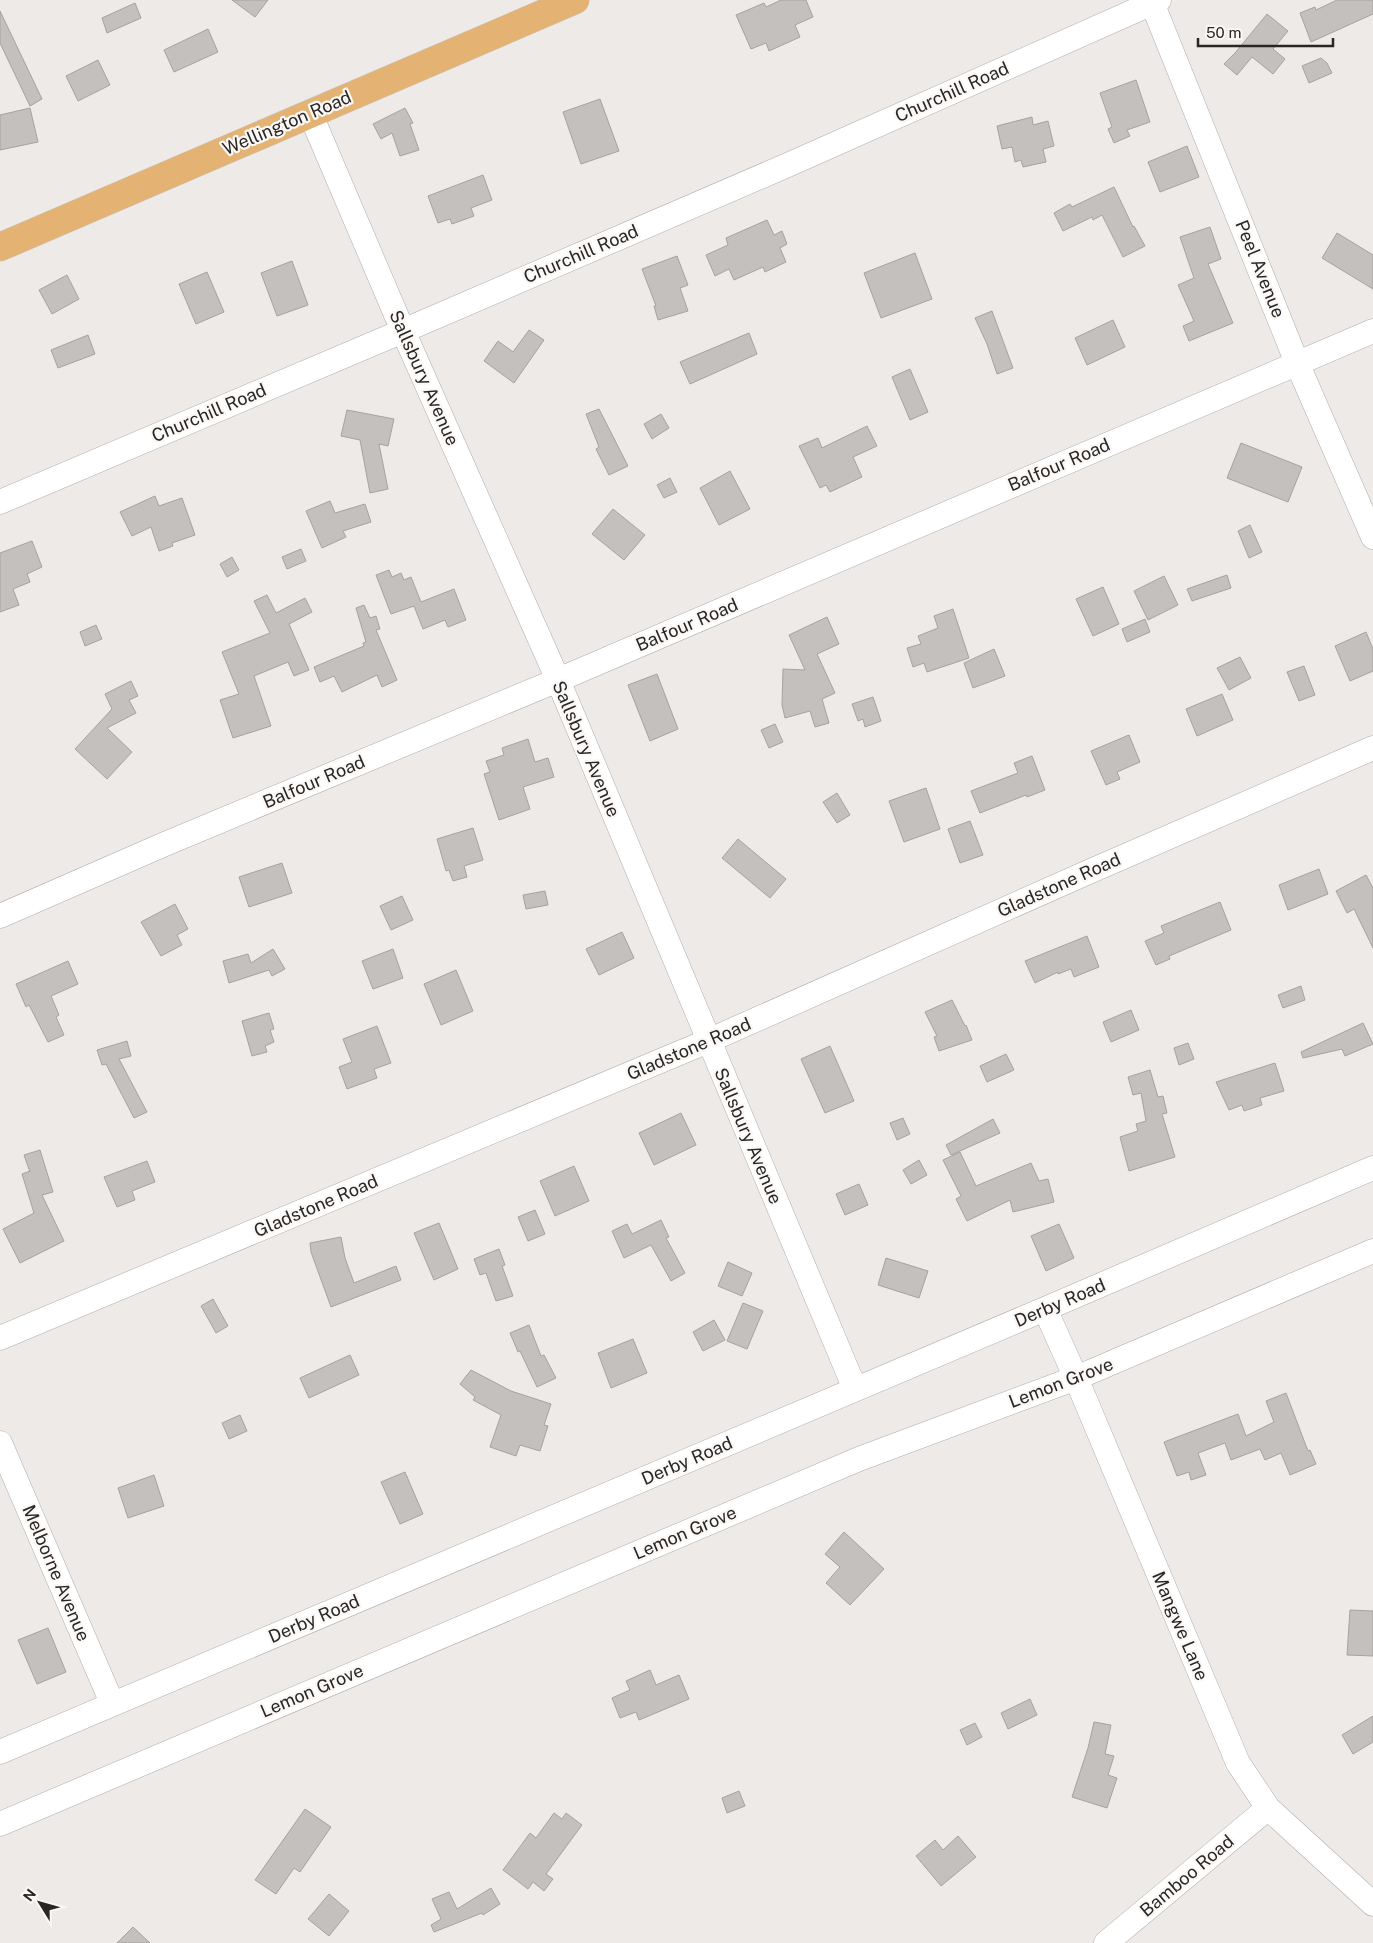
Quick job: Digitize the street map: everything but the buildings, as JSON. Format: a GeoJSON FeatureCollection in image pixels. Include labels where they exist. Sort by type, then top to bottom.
{"type":"FeatureCollection","features":[{"type":"Feature","properties":{"kind":"main road","name":"Wellington Road"},"geometry":{"type":"LineString","coordinates":[[0,247],[575,0]]}},
{"type":"Feature","properties":{"kind":"street","name":"Churchill Road"},"geometry":{"type":"LineString","coordinates":[[0,502],[781,168],[1155,1]]}},
{"type":"Feature","properties":{"kind":"street","name":"Peel Avenue"},"geometry":{"type":"LineString","coordinates":[[1155,1],[1298,364],[1373,537]]}},
{"type":"Feature","properties":{"kind":"street","name":"Sallsbury Avenue"},"geometry":{"type":"LineString","coordinates":[[310,113],[403,331],[558,680],[855,1389]]}},
{"type":"Feature","properties":{"kind":"street","name":"Balfour Road"},"geometry":{"type":"LineString","coordinates":[[0,916],[165,844],[558,680],[1373,332]]}},
{"type":"Feature","properties":{"kind":"street","name":"Gladstone Road"},"geometry":{"type":"LineString","coordinates":[[0,1338],[708,1041],[1373,748]]}},
{"type":"Feature","properties":{"kind":"street","name":"Derby Road"},"geometry":{"type":"LineString","coordinates":[[0,1752],[1373,1168]]}},
{"type":"Feature","properties":{"kind":"street","name":"Lemon Grove"},"geometry":{"type":"LineString","coordinates":[[0,1824],[859,1459],[1076,1378],[1373,1251]]}},
{"type":"Feature","properties":{"kind":"street","name":"Mangwe Lane"},"geometry":{"type":"LineString","coordinates":[[1045,1309],[1076,1378],[1238,1763],[1268,1808],[1373,1904]]}},
{"type":"Feature","properties":{"kind":"street","name":"Melborne Avenue"},"geometry":{"type":"LineString","coordinates":[[0,1443],[112,1704]]}},
{"type":"Feature","properties":{"kind":"street","name":"Bamboo Road"},"geometry":{"type":"LineString","coordinates":[[1106,1943],[1268,1808]]}}]}
